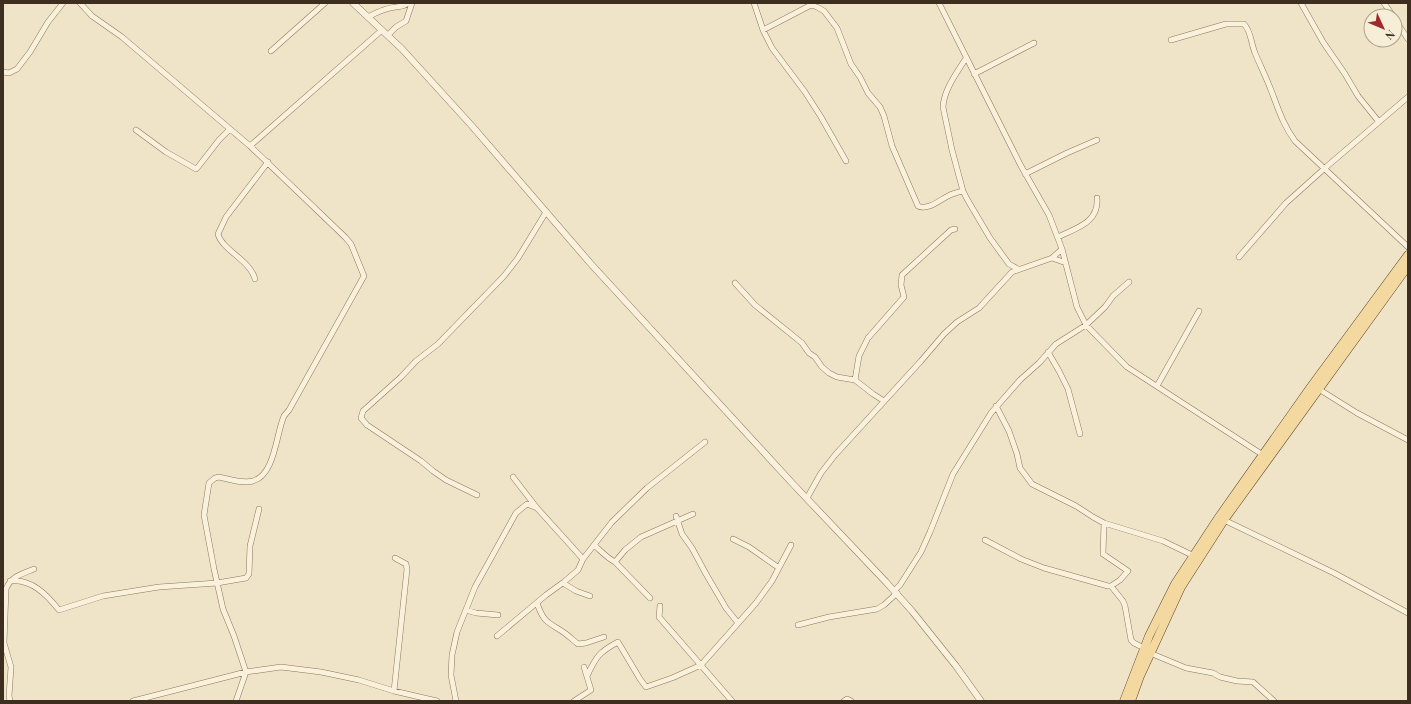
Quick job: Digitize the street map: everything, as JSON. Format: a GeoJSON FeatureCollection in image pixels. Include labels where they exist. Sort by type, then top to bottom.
{"type":"FeatureCollection","features":[{"type":"Feature","properties":{"kind":"main road"},"geometry":{"type":"LineString","coordinates":[[1124,701],[1175,584],[1408,255]]}},
{"type":"Feature","properties":{"kind":"main road"},"geometry":{"type":"LineString","coordinates":[[1132,701],[1147,651],[1180,588],[1222,519],[1263,455],[1408,266]]}},
{"type":"Feature","properties":{"kind":"street"},"geometry":{"type":"LineString","coordinates":[[3,72],[9,73],[17,69],[30,52],[48,22],[63,3]]}},
{"type":"Feature","properties":{"kind":"street"},"geometry":{"type":"LineString","coordinates":[[80,3],[92,16],[122,37],[268,162],[345,237],[350,244],[364,276],[282,421],[270,464],[260,476],[252,481],[244,482],[219,477],[215,478],[210,483],[204,515],[223,608],[246,672],[236,701]]}},
{"type":"Feature","properties":{"kind":"street"},"geometry":{"type":"LineString","coordinates":[[271,51],[325,3]]}},
{"type":"Feature","properties":{"kind":"street"},"geometry":{"type":"LineString","coordinates":[[354,3],[402,49],[472,126],[591,264],[895,592],[956,666],[981,701]]}},
{"type":"Feature","properties":{"kind":"street"},"geometry":{"type":"LineString","coordinates":[[368,17],[385,9],[405,6],[408,3]]}},
{"type":"Feature","properties":{"kind":"street"},"geometry":{"type":"LineString","coordinates":[[388,35],[406,21],[412,3]]}},
{"type":"Feature","properties":{"kind":"street"},"geometry":{"type":"LineString","coordinates":[[754,3],[763,30],[772,48],[821,116],[846,161]]}},
{"type":"Feature","properties":{"kind":"street"},"geometry":{"type":"LineString","coordinates":[[939,3],[1025,174],[1049,215],[1062,249],[1077,307],[1086,325],[1127,367],[1263,455]]}},
{"type":"Feature","properties":{"kind":"street"},"geometry":{"type":"LineString","coordinates":[[1301,3],[1322,42],[1345,74],[1358,96],[1379,122]]}},
{"type":"Feature","properties":{"kind":"street"},"geometry":{"type":"LineString","coordinates":[[763,30],[811,5],[818,6],[838,28],[851,64],[868,93],[880,107],[892,146],[918,206],[922,208],[963,191]]}},
{"type":"Feature","properties":{"kind":"street"},"geometry":{"type":"LineString","coordinates":[[1171,40],[1226,24],[1244,24],[1248,28],[1254,52],[1271,89],[1275,103],[1288,131],[1295,141],[1408,246]]}},
{"type":"Feature","properties":{"kind":"street"},"geometry":{"type":"LineString","coordinates":[[250,146],[382,30]]}},
{"type":"Feature","properties":{"kind":"street"},"geometry":{"type":"LineString","coordinates":[[974,74],[1034,43]]}},
{"type":"Feature","properties":{"kind":"street"},"geometry":{"type":"LineString","coordinates":[[966,58],[947,90],[943,107],[952,150],[963,191],[983,228],[1009,264],[1011,273]]}},
{"type":"Feature","properties":{"kind":"street"},"geometry":{"type":"LineString","coordinates":[[1239,257],[1286,203],[1408,97]]}},
{"type":"Feature","properties":{"kind":"street"},"geometry":{"type":"LineString","coordinates":[[136,130],[166,152],[196,169],[219,140],[230,129]]}},
{"type":"Feature","properties":{"kind":"street"},"geometry":{"type":"LineString","coordinates":[[1025,174],[1056,158],[1097,140]]}},
{"type":"Feature","properties":{"kind":"street"},"geometry":{"type":"LineString","coordinates":[[255,279],[247,266],[220,240],[218,237],[218,232],[226,217],[268,162]]}},
{"type":"Feature","properties":{"kind":"street"},"geometry":{"type":"LineString","coordinates":[[1058,237],[1082,226],[1089,221],[1096,211],[1097,198]]}},
{"type":"Feature","properties":{"kind":"street"},"geometry":{"type":"LineString","coordinates":[[476,495],[433,471],[421,460],[367,425],[361,416],[363,411],[369,405],[401,378],[416,361],[438,344],[504,276],[518,258],[546,212]]}},
{"type":"Feature","properties":{"kind":"street"},"geometry":{"type":"LineString","coordinates":[[855,380],[859,356],[868,338],[904,297],[901,285],[902,275],[951,230],[955,229]]}},
{"type":"Feature","properties":{"kind":"street"},"geometry":{"type":"LineString","coordinates":[[807,498],[821,473],[835,455],[944,334],[958,322],[980,308],[1011,273],[1018,269],[1052,258],[1062,249]]}},
{"type":"Feature","properties":{"kind":"street"},"geometry":{"type":"LineString","coordinates":[[1052,258],[1066,263]]}},
{"type":"Feature","properties":{"kind":"street"},"geometry":{"type":"LineString","coordinates":[[1009,264],[1018,269]]}},
{"type":"Feature","properties":{"kind":"street"},"geometry":{"type":"LineString","coordinates":[[798,625],[829,617],[878,609],[886,604],[921,552],[953,474],[996,406],[1048,352],[1062,340],[1086,325],[1105,307],[1113,296],[1130,282]]}},
{"type":"Feature","properties":{"kind":"street"},"geometry":{"type":"LineString","coordinates":[[735,283],[755,305],[802,343],[809,353],[815,356],[828,373],[837,377],[855,380],[884,401]]}},
{"type":"Feature","properties":{"kind":"street"},"geometry":{"type":"LineString","coordinates":[[1157,386],[1199,311]]}},
{"type":"Feature","properties":{"kind":"street"},"geometry":{"type":"LineString","coordinates":[[1048,352],[1068,389],[1080,434]]}},
{"type":"Feature","properties":{"kind":"street"},"geometry":{"type":"LineString","coordinates":[[1315,387],[1357,413],[1408,440]]}},
{"type":"Feature","properties":{"kind":"street"},"geometry":{"type":"LineString","coordinates":[[996,406],[1009,431],[1020,468],[1032,484],[1056,495],[1104,523],[1163,541],[1194,556]]}},
{"type":"Feature","properties":{"kind":"street"},"geometry":{"type":"LineString","coordinates":[[496,636],[578,570],[583,559],[612,522],[647,488],[705,442]]}},
{"type":"Feature","properties":{"kind":"street"},"geometry":{"type":"LineString","coordinates":[[513,477],[536,508],[583,559]]}},
{"type":"Feature","properties":{"kind":"street"},"geometry":{"type":"LineString","coordinates":[[456,701],[451,675],[452,655],[457,632],[475,587],[516,513],[527,504],[536,508]]}},
{"type":"Feature","properties":{"kind":"street"},"geometry":{"type":"LineString","coordinates":[[10,581],[21,581],[43,591],[59,610],[103,596],[159,587],[217,583],[246,578],[248,576],[250,546],[259,509]]}},
{"type":"Feature","properties":{"kind":"street"},"geometry":{"type":"LineString","coordinates":[[615,562],[625,550],[641,537],[677,519],[693,514]]}},
{"type":"Feature","properties":{"kind":"street"},"geometry":{"type":"LineString","coordinates":[[677,519],[682,534],[695,553],[720,599],[738,623]]}},
{"type":"Feature","properties":{"kind":"street"},"geometry":{"type":"LineString","coordinates":[[1222,519],[1334,573],[1408,613]]}},
{"type":"Feature","properties":{"kind":"street"},"geometry":{"type":"LineString","coordinates":[[985,540],[1021,559],[1044,568],[1111,586],[1120,580],[1128,571],[1103,554],[1104,523]]}},
{"type":"Feature","properties":{"kind":"street"},"geometry":{"type":"LineString","coordinates":[[733,539],[748,547],[779,568]]}},
{"type":"Feature","properties":{"kind":"street"},"geometry":{"type":"LineString","coordinates":[[594,545],[603,552],[608,559],[615,562],[650,598]]}},
{"type":"Feature","properties":{"kind":"street"},"geometry":{"type":"LineString","coordinates":[[587,676],[595,658],[618,642],[646,687],[672,678],[701,665],[756,604],[772,581],[791,545]]}},
{"type":"Feature","properties":{"kind":"street"},"geometry":{"type":"LineString","coordinates":[[394,691],[407,569],[406,564],[395,558]]}},
{"type":"Feature","properties":{"kind":"street"},"geometry":{"type":"LineString","coordinates":[[10,701],[11,667],[4,643],[5,594],[10,581],[19,575],[34,569]]}},
{"type":"Feature","properties":{"kind":"street"},"geometry":{"type":"LineString","coordinates":[[563,583],[576,592],[590,596]]}},
{"type":"Feature","properties":{"kind":"street"},"geometry":{"type":"LineString","coordinates":[[1111,586],[1123,601],[1131,640],[1134,643],[1147,651],[1186,668],[1213,673],[1220,677],[1237,681],[1253,682],[1274,701]]}},
{"type":"Feature","properties":{"kind":"street"},"geometry":{"type":"LineString","coordinates":[[537,603],[541,614],[550,626],[578,644],[604,637]]}},
{"type":"Feature","properties":{"kind":"street"},"geometry":{"type":"LineString","coordinates":[[660,606],[659,617],[732,701]]}},
{"type":"Feature","properties":{"kind":"street"},"geometry":{"type":"LineString","coordinates":[[466,610],[476,613],[498,615]]}},
{"type":"Feature","properties":{"kind":"street"},"geometry":{"type":"LineString","coordinates":[[133,701],[246,672],[281,667],[314,671],[359,680],[394,691],[437,701]]}},
{"type":"Feature","properties":{"kind":"street"},"geometry":{"type":"LineString","coordinates":[[574,701],[591,690],[584,667]]}},
{"type":"Feature","properties":{"kind":"street"},"geometry":{"type":"LineString","coordinates":[[844,701],[847,699],[851,701]]}}]}
